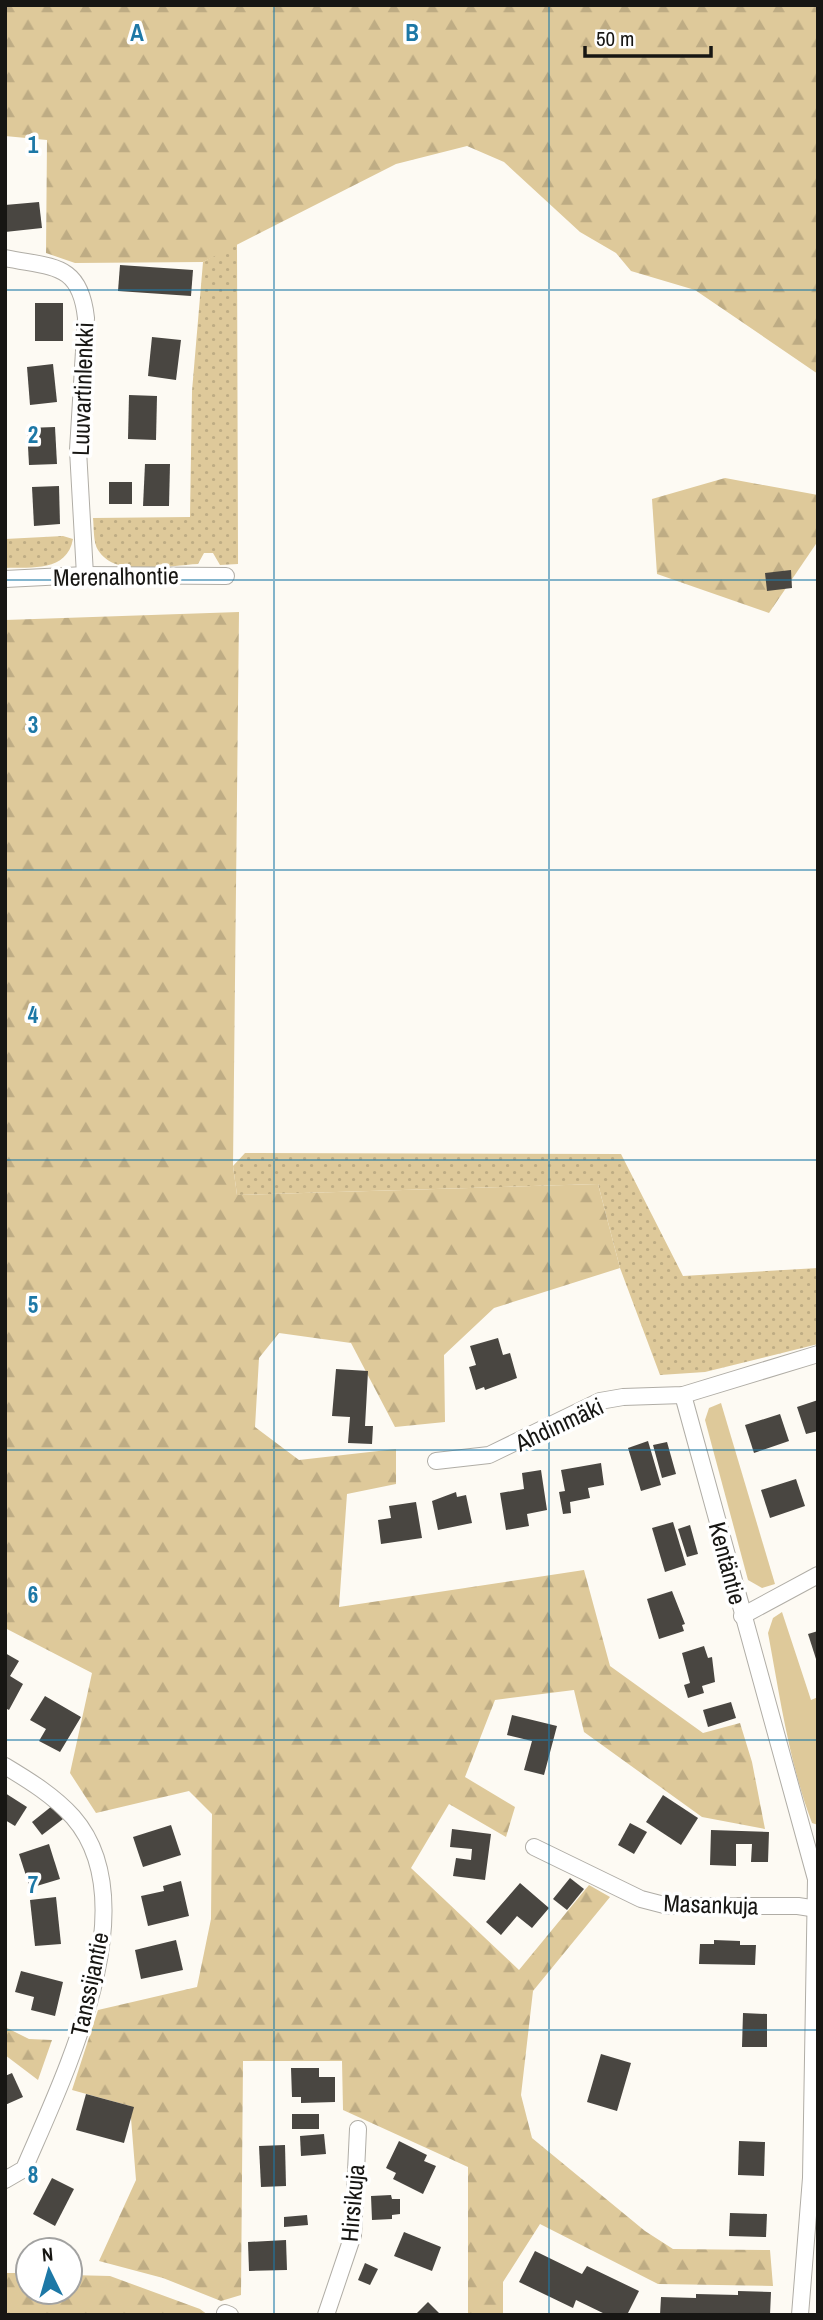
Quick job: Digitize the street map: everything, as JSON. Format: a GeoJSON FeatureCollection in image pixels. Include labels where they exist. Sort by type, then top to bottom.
{"type":"FeatureCollection","features":[{"type":"Feature","properties":{"kind":"street","name":"Luuvartinlenkki"},"geometry":{"type":"LineString","coordinates":[[5,258],[68,274],[78,283],[84,297],[86,318],[79,450],[85,575]]}},
{"type":"Feature","properties":{"kind":"street","name":"Merenalhontie"},"geometry":{"type":"LineString","coordinates":[[5,579],[85,575],[226,576]]}},
{"type":"Feature","properties":{"kind":"street","name":"Ahdinmäki"},"geometry":{"type":"LineString","coordinates":[[436,1461],[489,1455],[600,1401],[623,1397],[683,1395],[818,1354]]}},
{"type":"Feature","properties":{"kind":"street","name":"Kentäntie"},"geometry":{"type":"LineString","coordinates":[[683,1395],[773,1731],[815,1852]]}},
{"type":"Feature","properties":{"kind":"street"},"geometry":{"type":"LineString","coordinates":[[742,1616],[818,1575]]}},
{"type":"Feature","properties":{"kind":"street","name":"Tanssijantie"},"geometry":{"type":"LineString","coordinates":[[5,1766],[48,1793],[75,1819],[99,1868],[103,1895],[101,1943],[77,2044],[24,2169],[5,2180]]}},
{"type":"Feature","properties":{"kind":"street","name":"Masankuja"},"geometry":{"type":"LineString","coordinates":[[534,1847],[641,1899],[668,1906],[799,1906],[817,1909]]}},
{"type":"Feature","properties":{"kind":"street"},"geometry":{"type":"LineString","coordinates":[[800,2315],[811,2178],[817,1909],[815,1852]]}},
{"type":"Feature","properties":{"kind":"street","name":"Hirsikuja"},"geometry":{"type":"LineString","coordinates":[[326,2315],[353,2235],[358,2129]]}},
{"type":"Feature","properties":{"kind":"green space"},"geometry":{"type":"Polygon","coordinates":[[[5,5],[818,5],[818,374],[695,290],[631,271],[616,253],[580,232],[504,162],[467,146],[396,164],[203,262],[75,263],[46,253],[47,140],[5,136],[5,5]]]}},
{"type":"Feature","properties":{"kind":"green space"},"geometry":{"type":"Polygon","coordinates":[[[237,242],[238,564],[220,565],[213,553],[204,553],[198,564],[159,568],[117,565],[106,559],[96,547],[93,518],[190,517],[192,391],[203,262],[237,242]]]}},
{"type":"Feature","properties":{"kind":"green space"},"geometry":{"type":"Polygon","coordinates":[[[725,478],[818,495],[818,541],[769,613],[657,574],[652,499],[725,478]]]}},
{"type":"Feature","properties":{"kind":"green space"},"geometry":{"type":"Polygon","coordinates":[[[63,536],[73,539],[64,557],[56,562],[47,566],[5,568],[5,539],[63,536]]]}},
{"type":"Feature","properties":{"kind":"green space"},"geometry":{"type":"Polygon","coordinates":[[[239,612],[233,1166],[237,1195],[598,1184],[620,1268],[494,1308],[444,1355],[445,1422],[395,1427],[351,1343],[279,1333],[259,1358],[255,1427],[299,1460],[396,1449],[396,1484],[347,1494],[339,1607],[584,1570],[610,1666],[703,1733],[740,1723],[752,1762],[765,1829],[702,1817],[584,1732],[574,1690],[495,1700],[465,1777],[515,1807],[506,1837],[449,1804],[411,1868],[519,1970],[589,1885],[610,1897],[533,1991],[521,2095],[532,2138],[645,2231],[673,2249],[770,2250],[773,2286],[658,2284],[540,2224],[503,2282],[503,2315],[468,2315],[468,2167],[343,2110],[342,2061],[243,2061],[241,2295],[221,2301],[163,2278],[99,2261],[136,2180],[130,2106],[72,2090],[98,2010],[197,1987],[211,1919],[212,1814],[189,1791],[96,1813],[70,1773],[92,1673],[5,1628],[5,620],[239,612]]]}},
{"type":"Feature","properties":{"kind":"green space"},"geometry":{"type":"Polygon","coordinates":[[[245,1153],[621,1154],[683,1276],[818,1268],[818,1344],[705,1372],[660,1375],[620,1268],[598,1184],[237,1195],[233,1166],[245,1153]]]}},
{"type":"Feature","properties":{"kind":"green space"},"geometry":{"type":"Polygon","coordinates":[[[721,1403],[775,1584],[762,1588],[748,1580],[705,1420],[709,1408],[721,1403]]]}},
{"type":"Feature","properties":{"kind":"green space"},"geometry":{"type":"Polygon","coordinates":[[[782,1612],[811,1700],[818,1697],[818,1825],[812,1823],[797,1777],[768,1633],[773,1618],[782,1612]]]}},
{"type":"Feature","properties":{"kind":"green space"},"geometry":{"type":"Polygon","coordinates":[[[5,2027],[29,2039],[52,2040],[38,2080],[5,2055],[5,2027]]]}},
{"type":"Feature","properties":{"kind":"green space"},"geometry":{"type":"Polygon","coordinates":[[[5,2273],[14,2273],[14,2306],[84,2306],[84,2275],[110,2276],[200,2309],[208,2315],[5,2315],[5,2273]]]}},
{"type":"Feature","properties":{"kind":"building"},"geometry":{"type":"Polygon","coordinates":[[[39,202],[42,228],[5,232],[5,205],[39,202]]]}},
{"type":"Feature","properties":{"kind":"building"},"geometry":{"type":"Polygon","coordinates":[[[120,265],[193,270],[191,296],[118,291],[120,265]]]}},
{"type":"Feature","properties":{"kind":"building"},"geometry":{"type":"Polygon","coordinates":[[[35,303],[63,303],[63,341],[35,341],[35,303]]]}},
{"type":"Feature","properties":{"kind":"building"},"geometry":{"type":"Polygon","coordinates":[[[152,337],[181,340],[176,380],[148,376],[152,337]]]}},
{"type":"Feature","properties":{"kind":"building"},"geometry":{"type":"Polygon","coordinates":[[[53,364],[57,402],[30,405],[27,367],[53,364]]]}},
{"type":"Feature","properties":{"kind":"building"},"geometry":{"type":"Polygon","coordinates":[[[129,395],[157,396],[156,440],[128,439],[129,395]]]}},
{"type":"Feature","properties":{"kind":"building"},"geometry":{"type":"Polygon","coordinates":[[[55,427],[57,464],[29,465],[27,428],[55,427]]]}},
{"type":"Feature","properties":{"kind":"building"},"geometry":{"type":"Polygon","coordinates":[[[145,464],[170,464],[169,506],[143,506],[145,464]]]}},
{"type":"Feature","properties":{"kind":"building"},"geometry":{"type":"Polygon","coordinates":[[[109,482],[132,482],[132,504],[109,504],[109,482]]]}},
{"type":"Feature","properties":{"kind":"building"},"geometry":{"type":"Polygon","coordinates":[[[59,486],[60,524],[34,526],[32,487],[59,486]]]}},
{"type":"Feature","properties":{"kind":"building"},"geometry":{"type":"Polygon","coordinates":[[[791,570],[792,588],[767,591],[765,573],[791,570]]]}},
{"type":"Feature","properties":{"kind":"building"},"geometry":{"type":"Polygon","coordinates":[[[498,1338],[503,1355],[510,1353],[517,1378],[485,1390],[484,1387],[476,1390],[469,1367],[476,1365],[470,1346],[498,1338]]]}},
{"type":"Feature","properties":{"kind":"building"},"geometry":{"type":"Polygon","coordinates":[[[336,1369],[368,1371],[365,1426],[373,1426],[372,1444],[348,1443],[350,1417],[332,1416],[336,1369]]]}},
{"type":"Feature","properties":{"kind":"building"},"geometry":{"type":"Polygon","coordinates":[[[818,1400],[818,1431],[806,1434],[797,1407],[818,1400]]]}},
{"type":"Feature","properties":{"kind":"building"},"geometry":{"type":"Polygon","coordinates":[[[780,1414],[789,1441],[754,1453],[745,1425],[780,1414]]]}},
{"type":"Feature","properties":{"kind":"building"},"geometry":{"type":"Polygon","coordinates":[[[648,1441],[661,1485],[641,1491],[628,1448],[648,1441]]]}},
{"type":"Feature","properties":{"kind":"building"},"geometry":{"type":"Polygon","coordinates":[[[667,1442],[676,1474],[662,1478],[653,1445],[667,1442]]]}},
{"type":"Feature","properties":{"kind":"building"},"geometry":{"type":"Polygon","coordinates":[[[601,1463],[604,1485],[588,1488],[590,1498],[570,1502],[571,1513],[563,1514],[559,1492],[565,1491],[561,1470],[601,1463]]]}},
{"type":"Feature","properties":{"kind":"building"},"geometry":{"type":"Polygon","coordinates":[[[541,1470],[547,1510],[527,1514],[529,1526],[506,1530],[500,1493],[524,1489],[522,1473],[541,1470]]]}},
{"type":"Feature","properties":{"kind":"building"},"geometry":{"type":"Polygon","coordinates":[[[796,1479],[805,1506],[770,1518],[761,1490],[796,1479]]]}},
{"type":"Feature","properties":{"kind":"building"},"geometry":{"type":"Polygon","coordinates":[[[456,1492],[457,1497],[466,1495],[472,1523],[438,1530],[432,1501],[456,1492]]]}},
{"type":"Feature","properties":{"kind":"building"},"geometry":{"type":"Polygon","coordinates":[[[416,1502],[422,1538],[381,1544],[378,1520],[391,1518],[389,1506],[416,1502]]]}},
{"type":"Feature","properties":{"kind":"building"},"geometry":{"type":"Polygon","coordinates":[[[673,1522],[686,1565],[665,1572],[652,1528],[673,1522]]]}},
{"type":"Feature","properties":{"kind":"building"},"geometry":{"type":"Polygon","coordinates":[[[690,1525],[698,1554],[687,1557],[678,1529],[690,1525]]]}},
{"type":"Feature","properties":{"kind":"building"},"geometry":{"type":"Polygon","coordinates":[[[672,1591],[685,1624],[682,1625],[684,1631],[659,1639],[647,1599],[672,1591]]]}},
{"type":"Feature","properties":{"kind":"building"},"geometry":{"type":"Polygon","coordinates":[[[818,1631],[818,1662],[817,1662],[808,1634],[818,1631]]]}},
{"type":"Feature","properties":{"kind":"building"},"geometry":{"type":"Polygon","coordinates":[[[704,1646],[708,1658],[712,1657],[715,1682],[702,1686],[704,1693],[688,1698],[684,1685],[690,1683],[682,1653],[704,1646]]]}},
{"type":"Feature","properties":{"kind":"building"},"geometry":{"type":"Polygon","coordinates":[[[5,1653],[19,1661],[10,1676],[23,1684],[9,1710],[5,1708],[5,1653]]]}},
{"type":"Feature","properties":{"kind":"building"},"geometry":{"type":"Polygon","coordinates":[[[45,1696],[81,1717],[60,1752],[39,1741],[46,1729],[30,1720],[45,1696]]]}},
{"type":"Feature","properties":{"kind":"building"},"geometry":{"type":"Polygon","coordinates":[[[731,1702],[736,1718],[708,1727],[703,1710],[731,1702]]]}},
{"type":"Feature","properties":{"kind":"building"},"geometry":{"type":"Polygon","coordinates":[[[512,1715],[557,1726],[544,1775],[524,1770],[532,1741],[507,1735],[512,1715]]]}},
{"type":"Feature","properties":{"kind":"building"},"geometry":{"type":"Polygon","coordinates":[[[5,1793],[27,1807],[15,1826],[5,1820],[5,1793]]]}},
{"type":"Feature","properties":{"kind":"building"},"geometry":{"type":"Polygon","coordinates":[[[663,1795],[698,1818],[681,1845],[646,1822],[663,1795]]]}},
{"type":"Feature","properties":{"kind":"building"},"geometry":{"type":"Polygon","coordinates":[[[52,1806],[63,1819],[42,1835],[32,1822],[52,1806]]]}},
{"type":"Feature","properties":{"kind":"building"},"geometry":{"type":"Polygon","coordinates":[[[630,1823],[647,1832],[634,1854],[618,1845],[630,1823]]]}},
{"type":"Feature","properties":{"kind":"building"},"geometry":{"type":"Polygon","coordinates":[[[171,1825],[181,1855],[143,1867],[133,1837],[171,1825]]]}},
{"type":"Feature","properties":{"kind":"building"},"geometry":{"type":"Polygon","coordinates":[[[452,1829],[491,1834],[485,1880],[453,1876],[456,1858],[471,1860],[472,1849],[450,1847],[452,1829]]]}},
{"type":"Feature","properties":{"kind":"building"},"geometry":{"type":"Polygon","coordinates":[[[711,1830],[769,1832],[768,1862],[751,1862],[752,1844],[736,1844],[736,1866],[710,1865],[711,1830]]]}},
{"type":"Feature","properties":{"kind":"building"},"geometry":{"type":"Polygon","coordinates":[[[49,1844],[60,1879],[30,1888],[19,1854],[49,1844]]]}},
{"type":"Feature","properties":{"kind":"building"},"geometry":{"type":"Polygon","coordinates":[[[570,1878],[584,1889],[567,1910],[553,1899],[570,1878]]]}},
{"type":"Feature","properties":{"kind":"building"},"geometry":{"type":"Polygon","coordinates":[[[181,1881],[189,1916],[148,1926],[141,1896],[164,1891],[163,1886],[181,1881]]]}},
{"type":"Feature","properties":{"kind":"building"},"geometry":{"type":"Polygon","coordinates":[[[520,1883],[549,1908],[532,1928],[517,1916],[501,1935],[486,1922],[520,1883]]]}},
{"type":"Feature","properties":{"kind":"building"},"geometry":{"type":"Polygon","coordinates":[[[56,1897],[61,1944],[35,1946],[30,1900],[56,1897]]]}},
{"type":"Feature","properties":{"kind":"building"},"geometry":{"type":"Polygon","coordinates":[[[176,1940],[183,1970],[141,1979],[135,1950],[176,1940]]]}},
{"type":"Feature","properties":{"kind":"building"},"geometry":{"type":"Polygon","coordinates":[[[714,1940],[756,1945],[755,1965],[699,1964],[700,1944],[714,1944],[714,1940]]]}},
{"type":"Feature","properties":{"kind":"building"},"geometry":{"type":"Polygon","coordinates":[[[21,1971],[63,1982],[55,2016],[31,2010],[34,1997],[15,1992],[21,1971]]]}},
{"type":"Feature","properties":{"kind":"building"},"geometry":{"type":"Polygon","coordinates":[[[743,2013],[767,2014],[767,2047],[742,2047],[743,2013]]]}},
{"type":"Feature","properties":{"kind":"building"},"geometry":{"type":"Polygon","coordinates":[[[601,2054],[631,2063],[617,2111],[587,2102],[601,2054]]]}},
{"type":"Feature","properties":{"kind":"building"},"geometry":{"type":"Polygon","coordinates":[[[291,2068],[319,2068],[319,2077],[335,2077],[335,2102],[301,2103],[301,2097],[292,2097],[291,2068]]]}},
{"type":"Feature","properties":{"kind":"building"},"geometry":{"type":"Polygon","coordinates":[[[12,2073],[23,2097],[5,2105],[5,2076],[12,2073]]]}},
{"type":"Feature","properties":{"kind":"building"},"geometry":{"type":"Polygon","coordinates":[[[86,2094],[134,2107],[124,2143],[76,2130],[86,2094]]]}},
{"type":"Feature","properties":{"kind":"building"},"geometry":{"type":"Polygon","coordinates":[[[292,2114],[319,2114],[319,2129],[292,2129],[292,2114]]]}},
{"type":"Feature","properties":{"kind":"building"},"geometry":{"type":"Polygon","coordinates":[[[324,2134],[326,2154],[301,2156],[300,2136],[324,2134]]]}},
{"type":"Feature","properties":{"kind":"building"},"geometry":{"type":"Polygon","coordinates":[[[399,2141],[427,2155],[424,2161],[436,2166],[423,2194],[393,2179],[396,2173],[386,2168],[399,2141]]]}},
{"type":"Feature","properties":{"kind":"building"},"geometry":{"type":"Polygon","coordinates":[[[739,2141],[765,2142],[764,2176],[738,2175],[739,2141]]]}},
{"type":"Feature","properties":{"kind":"building"},"geometry":{"type":"Polygon","coordinates":[[[285,2145],[286,2186],[261,2187],[259,2146],[285,2145]]]}},
{"type":"Feature","properties":{"kind":"building"},"geometry":{"type":"Polygon","coordinates":[[[52,2178],[74,2189],[55,2226],[33,2214],[52,2178]]]}},
{"type":"Feature","properties":{"kind":"building"},"geometry":{"type":"Polygon","coordinates":[[[391,2195],[392,2199],[400,2199],[400,2214],[392,2215],[392,2219],[372,2220],[371,2196],[391,2195]]]}},
{"type":"Feature","properties":{"kind":"building"},"geometry":{"type":"Polygon","coordinates":[[[730,2213],[767,2214],[766,2237],[729,2236],[730,2213]]]}},
{"type":"Feature","properties":{"kind":"building"},"geometry":{"type":"Polygon","coordinates":[[[307,2215],[308,2225],[284,2227],[284,2217],[307,2215]]]}},
{"type":"Feature","properties":{"kind":"building"},"geometry":{"type":"Polygon","coordinates":[[[404,2232],[441,2247],[432,2271],[394,2256],[404,2232]]]}},
{"type":"Feature","properties":{"kind":"building"},"geometry":{"type":"Polygon","coordinates":[[[286,2240],[287,2270],[249,2271],[248,2242],[286,2240]]]}},
{"type":"Feature","properties":{"kind":"building"},"geometry":{"type":"Polygon","coordinates":[[[535,2251],[582,2274],[587,2266],[639,2291],[627,2315],[607,2315],[576,2300],[573,2308],[519,2282],[535,2251]]]}},
{"type":"Feature","properties":{"kind":"building"},"geometry":{"type":"Polygon","coordinates":[[[365,2263],[378,2269],[370,2285],[358,2280],[365,2263]]]}},
{"type":"Feature","properties":{"kind":"building"},"geometry":{"type":"Polygon","coordinates":[[[738,2291],[771,2292],[770,2315],[660,2315],[661,2297],[738,2295],[738,2291]]]}},
{"type":"Feature","properties":{"kind":"building"},"geometry":{"type":"Polygon","coordinates":[[[428,2302],[441,2315],[415,2315],[428,2302]]]}}]}
